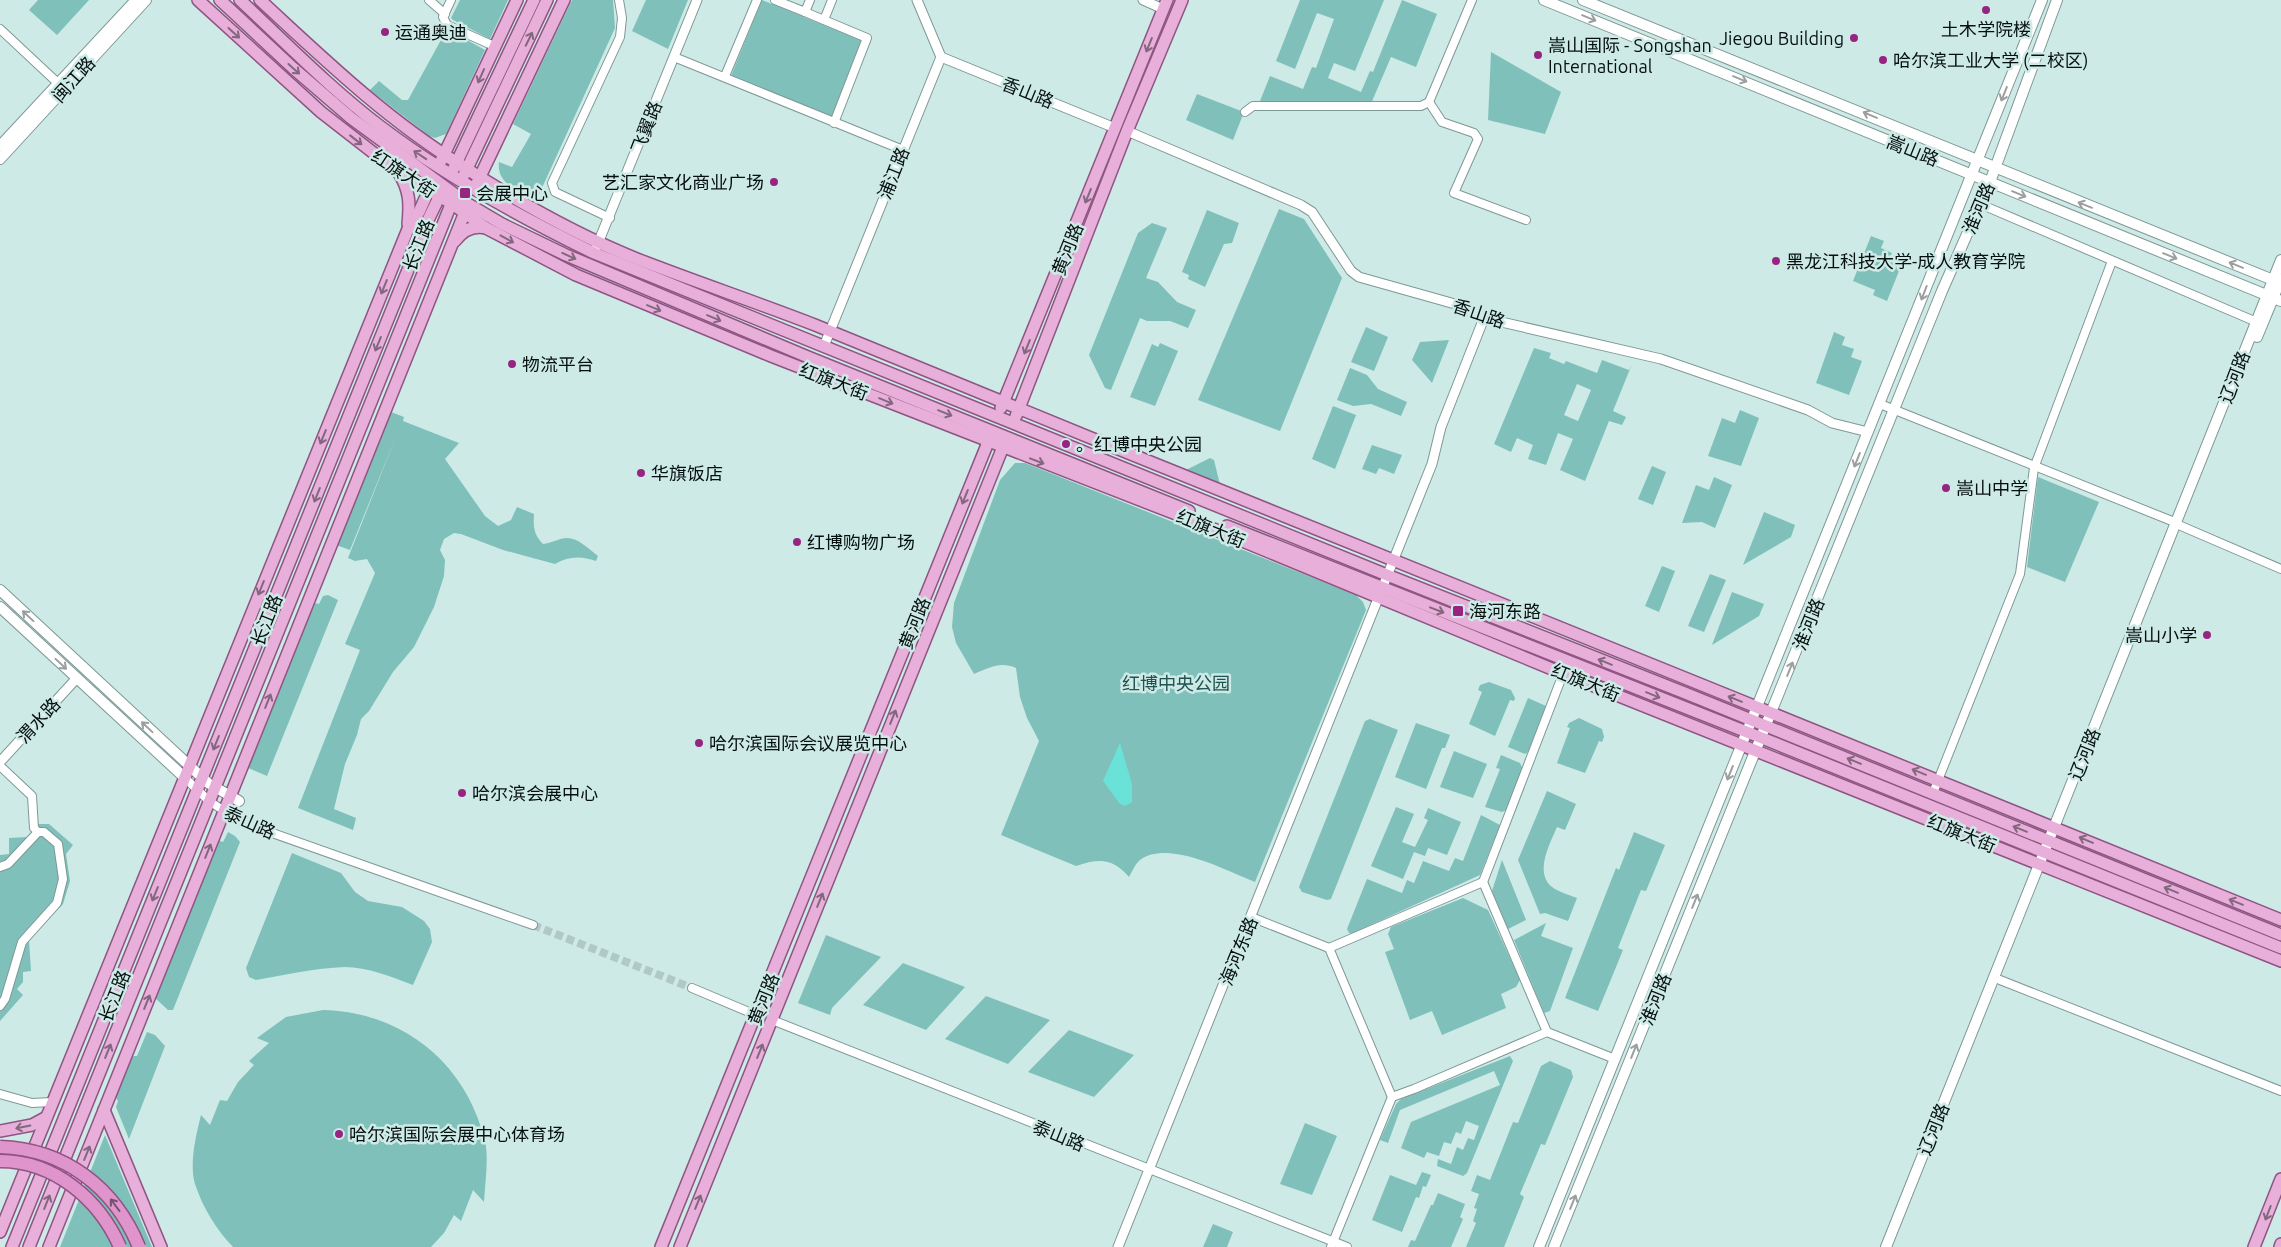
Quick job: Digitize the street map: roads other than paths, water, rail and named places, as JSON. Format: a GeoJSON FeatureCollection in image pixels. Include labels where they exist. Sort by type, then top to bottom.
{"type":"FeatureCollection","features":[{"type":"Feature","properties":{"kind":"highway"},"geometry":{"type":"LineString","coordinates":[[0,1147],[20,1149],[54,1157],[85,1174],[113,1200],[126,1220],[139,1247]]}},
{"type":"Feature","properties":{"kind":"highway"},"geometry":{"type":"LineString","coordinates":[[0,1160],[39,1167],[76,1188],[99,1211],[120,1247]]}},
{"type":"Feature","properties":{"kind":"main road","name":"闽江路"},"geometry":{"type":"LineString","coordinates":[[0,159],[136,0]]}},
{"type":"Feature","properties":{"kind":"main road","name":"闽江路"},"geometry":{"type":"LineString","coordinates":[[0,146],[146,0]]}},
{"type":"Feature","properties":{"kind":"main road","name":"红旗大街"},"geometry":{"type":"LineString","coordinates":[[198,0],[321,112],[398,172],[431,185]]}},
{"type":"Feature","properties":{"kind":"main road","name":"红旗大街"},"geometry":{"type":"LineString","coordinates":[[220,0],[329,101],[431,185],[466,208],[486,228],[576,275],[628,297],[990,436],[1199,523],[1568,662],[1762,738],[2281,961]]}},
{"type":"Feature","properties":{"kind":"main road","name":"红旗大街"},"geometry":{"type":"LineString","coordinates":[[240,0],[355,106],[381,127],[461,182],[529,221],[597,248],[824,346],[998,417],[2281,934]]}},
{"type":"Feature","properties":{"kind":"main road","name":"红旗大街"},"geometry":{"type":"LineString","coordinates":[[260,0],[365,97],[426,142],[456,163],[597,248],[635,258],[830,331],[1231,496],[1393,559],[2281,920]]}},
{"type":"Feature","properties":{"kind":"main road"},"geometry":{"type":"LineString","coordinates":[[0,1232],[408,228],[431,185],[516,0]]}},
{"type":"Feature","properties":{"kind":"main road","name":"长江路"},"geometry":{"type":"LineString","coordinates":[[12,1247],[425,227],[534,0]]}},
{"type":"Feature","properties":{"kind":"main road","name":"长江路"},"geometry":{"type":"LineString","coordinates":[[29,1247],[453,199],[547,0]]}},
{"type":"Feature","properties":{"kind":"main road"},"geometry":{"type":"LineString","coordinates":[[49,1247],[224,813],[235,799],[466,208],[564,0]]}},
{"type":"Feature","properties":{"kind":"main road","name":"黄河路"},"geometry":{"type":"LineString","coordinates":[[680,1247],[1013,423],[1127,132],[1182,0]]}},
{"type":"Feature","properties":{"kind":"main road","name":"嵩山路"},"geometry":{"type":"LineString","coordinates":[[1544,0],[2274,298]]}},
{"type":"Feature","properties":{"kind":"main road","name":"嵩山路"},"geometry":{"type":"LineString","coordinates":[[1583,0],[2278,281]]}},
{"type":"Feature","properties":{"kind":"main road","name":"淮河路"},"geometry":{"type":"LineString","coordinates":[[1539,1247],[2042,0]]}},
{"type":"Feature","properties":{"kind":"main road","name":"淮河路"},"geometry":{"type":"LineString","coordinates":[[1554,1247],[1772,714],[1893,410],[1990,182],[2057,0]]}},
{"type":"Feature","properties":{"kind":"main road","name":"黄河路"},"geometry":{"type":"LineString","coordinates":[[661,1247],[1165,4]]}},
{"type":"Feature","properties":{"kind":"main road"},"geometry":{"type":"LineString","coordinates":[[426,142],[438,143],[445,140],[459,124]]}},
{"type":"Feature","properties":{"kind":"main road"},"geometry":{"type":"LineString","coordinates":[[491,152],[490,170],[496,183],[503,191]]}},
{"type":"Feature","properties":{"kind":"main road"},"geometry":{"type":"LineString","coordinates":[[398,172],[406,184],[410,196],[408,228]]}},
{"type":"Feature","properties":{"kind":"main road","name":"红旗大街"},"geometry":{"type":"LineString","coordinates":[[466,208],[566,255],[990,436]]}},
{"type":"Feature","properties":{"kind":"main road"},"geometry":{"type":"LineString","coordinates":[[448,253],[464,231],[477,226],[486,228]]}},
{"type":"Feature","properties":{"kind":"main road","name":"辽河路"},"geometry":{"type":"LineString","coordinates":[[1886,1247],[2057,828],[2259,323],[2274,298],[2281,260]]}},
{"type":"Feature","properties":{"kind":"main road","name":"泰山路"},"geometry":{"type":"LineString","coordinates":[[0,590],[202,778],[214,788],[235,799]]}},
{"type":"Feature","properties":{"kind":"main road","name":"红旗大街"},"geometry":{"type":"LineString","coordinates":[[1380,592],[1564,674],[1756,751],[2281,948]]}},
{"type":"Feature","properties":{"kind":"main road","name":"泰山路"},"geometry":{"type":"LineString","coordinates":[[0,607],[184,777]]}},
{"type":"Feature","properties":{"kind":"main road","name":"辽河路"},"geometry":{"type":"LineString","coordinates":[[1892,1247],[2000,980],[2044,859]]}},
{"type":"Feature","properties":{"kind":"main road"},"geometry":{"type":"LineString","coordinates":[[104,1110],[161,1247]]}},
{"type":"Feature","properties":{"kind":"main road"},"geometry":{"type":"LineString","coordinates":[[0,1131],[32,1125],[45,1118]]}},
{"type":"Feature","properties":{"kind":"main road"},"geometry":{"type":"LineString","coordinates":[[2254,1247],[2281,1179]]}},
{"type":"Feature","properties":{"kind":"street"},"geometry":{"type":"LineString","coordinates":[[429,0],[445,14]]}},
{"type":"Feature","properties":{"kind":"street"},"geometry":{"type":"LineString","coordinates":[[451,0],[443,17],[448,25],[494,46]]}},
{"type":"Feature","properties":{"kind":"street"},"geometry":{"type":"LineString","coordinates":[[610,218],[556,192],[552,183],[620,37],[622,18],[620,0]]}},
{"type":"Feature","properties":{"kind":"street","name":"飞翼路"},"geometry":{"type":"LineString","coordinates":[[597,248],[697,0]]}},
{"type":"Feature","properties":{"kind":"street"},"geometry":{"type":"LineString","coordinates":[[725,76],[757,0]]}},
{"type":"Feature","properties":{"kind":"street"},"geometry":{"type":"LineString","coordinates":[[775,0],[867,38],[834,123]]}},
{"type":"Feature","properties":{"kind":"street"},"geometry":{"type":"LineString","coordinates":[[805,12],[810,0]]}},
{"type":"Feature","properties":{"kind":"street"},"geometry":{"type":"LineString","coordinates":[[824,20],[832,0]]}},
{"type":"Feature","properties":{"kind":"street"},"geometry":{"type":"LineString","coordinates":[[917,0],[941,57]]}},
{"type":"Feature","properties":{"kind":"street"},"geometry":{"type":"LineString","coordinates":[[1143,0],[1165,4]]}},
{"type":"Feature","properties":{"kind":"street"},"geometry":{"type":"LineString","coordinates":[[1245,112],[1253,106],[1421,106],[1429,102],[1472,0]]}},
{"type":"Feature","properties":{"kind":"street"},"geometry":{"type":"LineString","coordinates":[[0,29],[61,86]]}},
{"type":"Feature","properties":{"kind":"street"},"geometry":{"type":"LineString","coordinates":[[674,57],[725,76],[834,123],[903,150]]}},
{"type":"Feature","properties":{"kind":"street","name":"香山路"},"geometry":{"type":"LineString","coordinates":[[941,57],[1116,128]]}},
{"type":"Feature","properties":{"kind":"street","name":"浦江路"},"geometry":{"type":"LineString","coordinates":[[824,346],[941,57]]}},
{"type":"Feature","properties":{"kind":"street"},"geometry":{"type":"LineString","coordinates":[[1429,102],[1442,122],[1474,133],[1478,139],[1454,193],[1526,220]]}},
{"type":"Feature","properties":{"kind":"street","name":"香山路"},"geometry":{"type":"LineString","coordinates":[[1127,132],[1301,205],[1312,212],[1346,264],[1359,278],[1455,304],[1484,318],[1661,360],[1808,410],[1832,423],[1868,432]]}},
{"type":"Feature","properties":{"kind":"street"},"geometry":{"type":"LineString","coordinates":[[1980,204],[2259,323]]}},
{"type":"Feature","properties":{"kind":"street"},"geometry":{"type":"LineString","coordinates":[[1933,793],[2020,574],[2034,468],[2112,261]]}},
{"type":"Feature","properties":{"kind":"street","name":"海河东路"},"geometry":{"type":"LineString","coordinates":[[1118,1247],[1432,464],[1441,427],[1484,318]]}},
{"type":"Feature","properties":{"kind":"street"},"geometry":{"type":"LineString","coordinates":[[1880,404],[2034,468],[2179,525],[2281,569]]}},
{"type":"Feature","properties":{"kind":"street"},"geometry":{"type":"LineString","coordinates":[[1547,1032],[1482,882],[1568,662]]}},
{"type":"Feature","properties":{"kind":"street","name":"渭水路"},"geometry":{"type":"LineString","coordinates":[[0,762],[76,679]]}},
{"type":"Feature","properties":{"kind":"street"},"geometry":{"type":"LineString","coordinates":[[0,766],[32,796],[34,828],[38,832]]}},
{"type":"Feature","properties":{"kind":"street","name":"泰山路"},"geometry":{"type":"LineString","coordinates":[[184,777],[224,813],[241,822],[533,925]]}},
{"type":"Feature","properties":{"kind":"street"},"geometry":{"type":"LineString","coordinates":[[0,867],[8,864],[38,832],[44,832],[58,844],[63,879],[57,903],[22,942],[5,999],[0,1006]]}},
{"type":"Feature","properties":{"kind":"street"},"geometry":{"type":"LineString","coordinates":[[1251,917],[1329,948],[1482,882]]}},
{"type":"Feature","properties":{"kind":"street"},"geometry":{"type":"LineString","coordinates":[[1329,948],[1392,1097],[1332,1244]]}},
{"type":"Feature","properties":{"kind":"street"},"geometry":{"type":"LineString","coordinates":[[2000,980],[2281,1091]]}},
{"type":"Feature","properties":{"kind":"street"},"geometry":{"type":"LineString","coordinates":[[692,988],[756,1015]]}},
{"type":"Feature","properties":{"kind":"street","name":"泰山路"},"geometry":{"type":"LineString","coordinates":[[772,1020],[1332,1244],[1346,1247]]}},
{"type":"Feature","properties":{"kind":"street"},"geometry":{"type":"LineString","coordinates":[[1392,1097],[1547,1032],[1615,1059]]}},
{"type":"Feature","properties":{"kind":"street"},"geometry":{"type":"LineString","coordinates":[[0,1094],[32,1103],[52,1102]]}},
{"type":"Feature","properties":{"kind":"tunnel"},"geometry":{"type":"LineString","coordinates":[[533,925],[692,988]]}},
{"type":"Feature","properties":{"kind":"place","name":"土木学院楼"},"geometry":{"type":"Point","coordinates":[1986,10]}},
{"type":"Feature","properties":{"kind":"place","name":"运通奥迪"},"geometry":{"type":"Point","coordinates":[385,32]}},
{"type":"Feature","properties":{"kind":"place","name":"Jiegou Building"},"geometry":{"type":"Point","coordinates":[1854,38]}},
{"type":"Feature","properties":{"kind":"place","name":"嵩山国际 - Songshan International"},"geometry":{"type":"Point","coordinates":[1538,55]}},
{"type":"Feature","properties":{"kind":"place","name":"哈尔滨工业大学 (二校区)"},"geometry":{"type":"Point","coordinates":[1883,60]}},
{"type":"Feature","properties":{"kind":"place","name":"艺汇家文化商业广场"},"geometry":{"type":"Point","coordinates":[774,182]}},
{"type":"Feature","properties":{"kind":"place","name":"会展中心"},"geometry":{"type":"Point","coordinates":[465,193]}},
{"type":"Feature","properties":{"kind":"place","name":"黑龙江科技大学-成人教育学院"},"geometry":{"type":"Point","coordinates":[1776,261]}},
{"type":"Feature","properties":{"kind":"place","name":"物流平台"},"geometry":{"type":"Point","coordinates":[512,364]}},
{"type":"Feature","properties":{"kind":"place","name":"。红博中央公园"},"geometry":{"type":"Point","coordinates":[1066,444]}},
{"type":"Feature","properties":{"kind":"place","name":"华旗饭店"},"geometry":{"type":"Point","coordinates":[641,473]}},
{"type":"Feature","properties":{"kind":"place","name":"嵩山中学"},"geometry":{"type":"Point","coordinates":[1946,488]}},
{"type":"Feature","properties":{"kind":"place","name":"红博购物广场"},"geometry":{"type":"Point","coordinates":[797,542]}},
{"type":"Feature","properties":{"kind":"place","name":"海河东路"},"geometry":{"type":"Point","coordinates":[1458,611]}},
{"type":"Feature","properties":{"kind":"place","name":"嵩山小学"},"geometry":{"type":"Point","coordinates":[2207,635]}},
{"type":"Feature","properties":{"kind":"place","name":"哈尔滨国际会议展览中心"},"geometry":{"type":"Point","coordinates":[699,743]}},
{"type":"Feature","properties":{"kind":"place","name":"哈尔滨会展中心"},"geometry":{"type":"Point","coordinates":[462,793]}},
{"type":"Feature","properties":{"kind":"place","name":"哈尔滨国际会展中心体育场"},"geometry":{"type":"Point","coordinates":[339,1134]}},
{"type":"Feature","properties":{"kind":"park label","name":"红博中央公园"},"geometry":{"type":"Point","coordinates":[1176,683]}}]}
